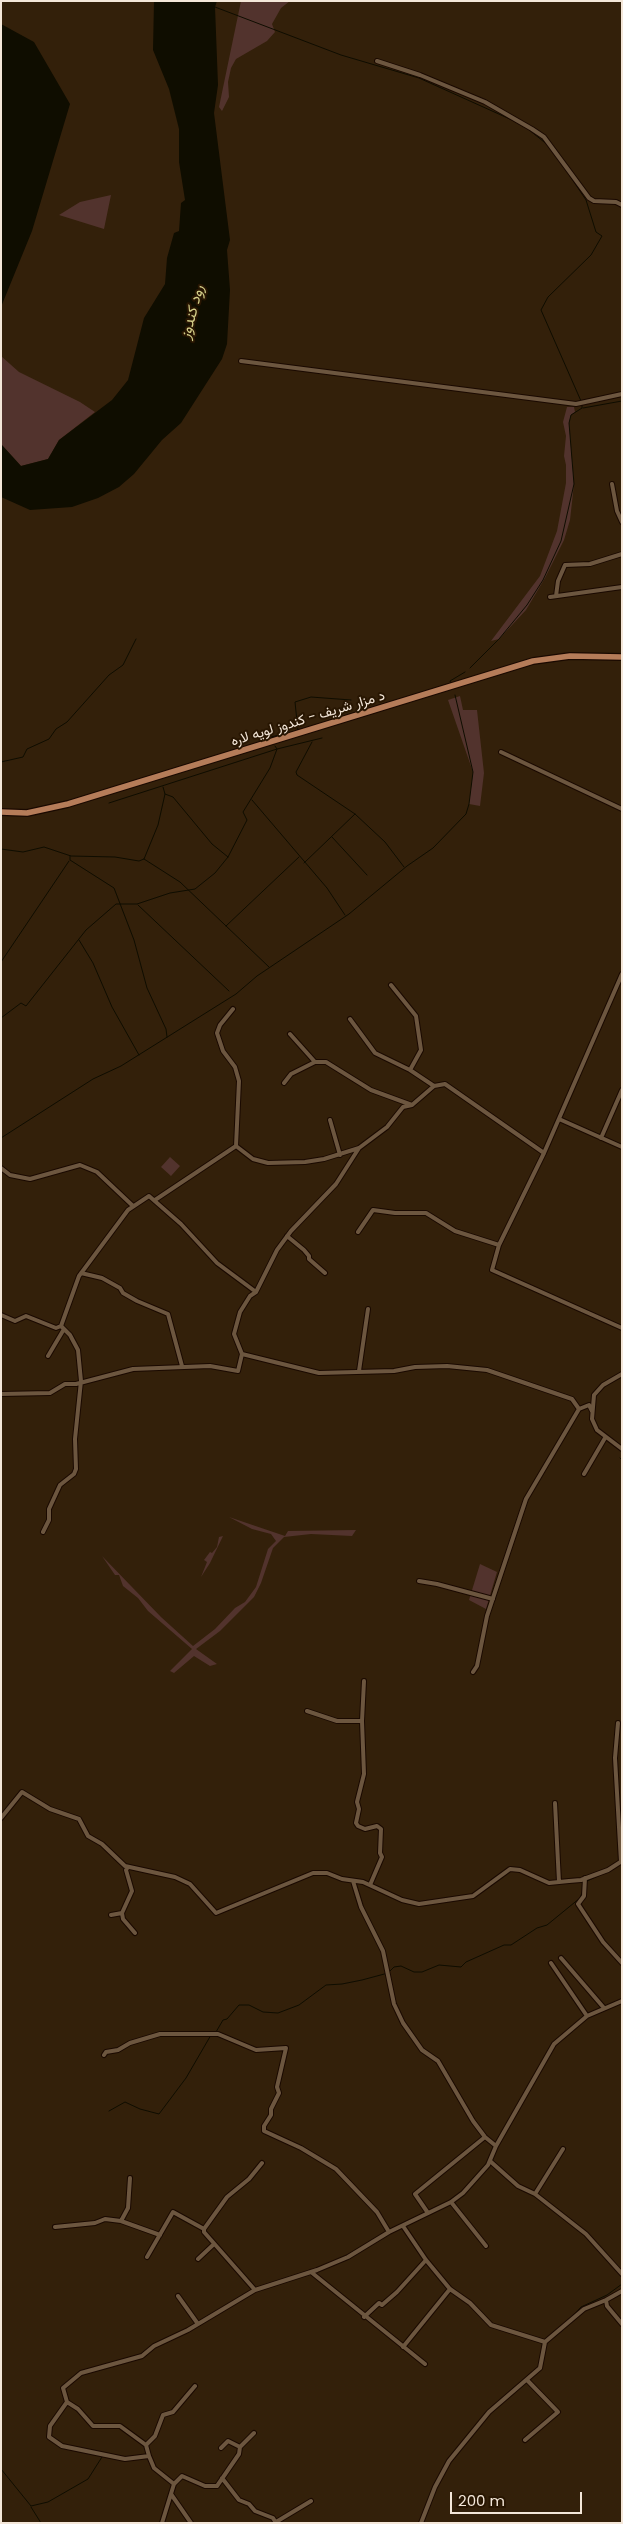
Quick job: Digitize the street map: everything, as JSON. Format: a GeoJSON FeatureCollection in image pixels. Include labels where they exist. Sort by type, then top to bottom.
{"type":"FeatureCollection","features":[{"type":"Feature","properties":{"kind":"main road","name":"د مزار شریف - کندوز لویه لاره"},"geometry":{"type":"LineString","coordinates":[[1,812],[27,813],[68,804],[533,662],[594,655],[622,657]]}},
{"type":"Feature","properties":{"kind":"street"},"geometry":{"type":"LineString","coordinates":[[377,61],[420,75],[485,102],[532,128],[544,137],[589,198],[594,201],[616,202],[622,205]]}},
{"type":"Feature","properties":{"kind":"street"},"geometry":{"type":"LineString","coordinates":[[241,361],[576,404],[622,394]]}},
{"type":"Feature","properties":{"kind":"street"},"geometry":{"type":"LineString","coordinates":[[612,484],[617,511],[622,522]]}},
{"type":"Feature","properties":{"kind":"street"},"geometry":{"type":"LineString","coordinates":[[556,596],[558,581],[565,565],[590,564],[622,554]]}},
{"type":"Feature","properties":{"kind":"street"},"geometry":{"type":"LineString","coordinates":[[550,597],[622,587]]}},
{"type":"Feature","properties":{"kind":"street"},"geometry":{"type":"LineString","coordinates":[[501,752],[622,809]]}},
{"type":"Feature","properties":{"kind":"street"},"geometry":{"type":"LineString","coordinates":[[622,974],[544,1153],[499,1245],[492,1270],[622,1328]]}},
{"type":"Feature","properties":{"kind":"street"},"geometry":{"type":"LineString","coordinates":[[390,985],[416,1016],[421,1050],[410,1070]]}},
{"type":"Feature","properties":{"kind":"street"},"geometry":{"type":"LineString","coordinates":[[233,1009],[220,1025],[217,1033],[223,1051],[235,1067],[239,1081],[236,1146],[253,1159],[268,1163],[305,1162],[340,1155],[359,1148],[387,1127],[403,1107],[412,1105],[434,1086],[445,1084],[544,1153]]}},
{"type":"Feature","properties":{"kind":"street"},"geometry":{"type":"LineString","coordinates":[[350,1019],[375,1052],[410,1070],[434,1086]]}},
{"type":"Feature","properties":{"kind":"street"},"geometry":{"type":"LineString","coordinates":[[290,1034],[315,1062]]}},
{"type":"Feature","properties":{"kind":"street"},"geometry":{"type":"LineString","coordinates":[[284,1083],[292,1074],[315,1062],[326,1062],[371,1090],[412,1105]]}},
{"type":"Feature","properties":{"kind":"street"},"geometry":{"type":"LineString","coordinates":[[601,1138],[622,1090]]}},
{"type":"Feature","properties":{"kind":"street"},"geometry":{"type":"LineString","coordinates":[[559,1119],[622,1147]]}},
{"type":"Feature","properties":{"kind":"street"},"geometry":{"type":"LineString","coordinates":[[330,1120],[340,1155]]}},
{"type":"Feature","properties":{"kind":"street"},"geometry":{"type":"LineString","coordinates":[[155,1200],[236,1146]]}},
{"type":"Feature","properties":{"kind":"street"},"geometry":{"type":"LineString","coordinates":[[1,1394],[50,1393],[64,1384],[133,1369],[182,1366],[226,1368],[238,1371],[242,1354],[235,1341],[234,1334],[240,1312],[250,1296],[256,1292],[287,1236],[336,1184],[359,1148]]}},
{"type":"Feature","properties":{"kind":"street"},"geometry":{"type":"LineString","coordinates":[[1,1168],[16,1177],[30,1179],[80,1164],[97,1172],[133,1206]]}},
{"type":"Feature","properties":{"kind":"street"},"geometry":{"type":"LineString","coordinates":[[48,1356],[63,1328],[81,1273],[133,1206],[149,1196],[187,1230],[217,1263],[256,1292]]}},
{"type":"Feature","properties":{"kind":"street"},"geometry":{"type":"LineString","coordinates":[[358,1232],[374,1210],[395,1213],[426,1213],[455,1230],[499,1245]]}},
{"type":"Feature","properties":{"kind":"street"},"geometry":{"type":"LineString","coordinates":[[287,1236],[304,1250],[309,1259],[325,1273]]}},
{"type":"Feature","properties":{"kind":"street"},"geometry":{"type":"LineString","coordinates":[[81,1273],[102,1278],[120,1288],[123,1293],[137,1301],[168,1314],[182,1366]]}},
{"type":"Feature","properties":{"kind":"street"},"geometry":{"type":"LineString","coordinates":[[359,1372],[368,1310]]}},
{"type":"Feature","properties":{"kind":"street"},"geometry":{"type":"LineString","coordinates":[[1,1315],[15,1321],[26,1316],[56,1328],[63,1328],[70,1335],[78,1350],[81,1381],[74,1474],[60,1485],[49,1509],[49,1520],[43,1532]]}},
{"type":"Feature","properties":{"kind":"street"},"geometry":{"type":"LineString","coordinates":[[242,1354],[306,1372],[394,1371],[415,1367],[447,1366],[486,1370],[572,1399],[579,1409]]}},
{"type":"Feature","properties":{"kind":"street"},"geometry":{"type":"LineString","coordinates":[[622,1374],[612,1378],[598,1389],[593,1398],[592,1411],[592,1419],[597,1430],[605,1438],[622,1449]]}},
{"type":"Feature","properties":{"kind":"street"},"geometry":{"type":"LineString","coordinates":[[473,1672],[493,1599],[526,1499],[579,1409],[589,1405],[592,1411]]}},
{"type":"Feature","properties":{"kind":"street"},"geometry":{"type":"LineString","coordinates":[[584,1474],[605,1438]]}},
{"type":"Feature","properties":{"kind":"street"},"geometry":{"type":"LineString","coordinates":[[419,1581],[493,1599]]}},
{"type":"Feature","properties":{"kind":"street"},"geometry":{"type":"LineString","coordinates":[[364,1681],[362,1721],[364,1774],[357,1802],[359,1809],[356,1823],[365,1829],[377,1826],[381,1829],[380,1854],[382,1857],[370,1885]]}},
{"type":"Feature","properties":{"kind":"street"},"geometry":{"type":"LineString","coordinates":[[307,1711],[337,1721],[362,1721]]}},
{"type":"Feature","properties":{"kind":"street"},"geometry":{"type":"LineString","coordinates":[[1,1818],[22,1792],[50,1810],[79,1819],[88,1836],[102,1844],[128,1867],[175,1877],[190,1884],[216,1913],[313,1873],[327,1874],[370,1885],[402,1900],[419,1904],[472,1896],[510,1869],[520,1870],[549,1882],[559,1882],[585,1878],[608,1870],[622,1862],[615,1758],[618,1724]]}},
{"type":"Feature","properties":{"kind":"street"},"geometry":{"type":"LineString","coordinates":[[555,1803],[559,1882]]}},
{"type":"Feature","properties":{"kind":"street"},"geometry":{"type":"LineString","coordinates":[[128,1867],[126,1870],[132,1891],[122,1913],[123,1919],[134,1933]]}},
{"type":"Feature","properties":{"kind":"street"},"geometry":{"type":"LineString","coordinates":[[585,1878],[584,1896],[578,1904],[603,1942],[622,1963]]}},
{"type":"Feature","properties":{"kind":"street"},"geometry":{"type":"LineString","coordinates":[[353,1881],[360,1907],[383,1951],[394,2004],[403,2023],[422,2050],[438,2061],[485,2137],[496,2146]]}},
{"type":"Feature","properties":{"kind":"street"},"geometry":{"type":"LineString","coordinates":[[111,1915],[122,1913]]}},
{"type":"Feature","properties":{"kind":"street"},"geometry":{"type":"LineString","coordinates":[[561,1958],[604,2008]]}},
{"type":"Feature","properties":{"kind":"street"},"geometry":{"type":"LineString","coordinates":[[552,1963],[587,2016]]}},
{"type":"Feature","properties":{"kind":"street"},"geometry":{"type":"LineString","coordinates":[[174,2484],[154,2468],[146,2445],[120,2426],[93,2426],[78,2409],[67,2402],[63,2388],[81,2373],[142,2356],[154,2346],[198,2324],[255,2290],[311,2272],[348,2257],[389,2232],[451,2202],[479,2176],[490,2160],[496,2146],[554,2044],[587,2016],[622,2001]]}},
{"type":"Feature","properties":{"kind":"street"},"geometry":{"type":"LineString","coordinates":[[104,2055],[106,2052],[118,2050],[130,2043],[160,2034],[218,2034],[256,2050],[286,2048],[277,2087],[279,2093],[264,2126],[264,2131],[301,2148],[336,2168],[377,2212],[389,2232]]}},
{"type":"Feature","properties":{"kind":"street"},"geometry":{"type":"LineString","coordinates":[[428,2213],[415,2194],[485,2137]]}},
{"type":"Feature","properties":{"kind":"street"},"geometry":{"type":"LineString","coordinates":[[535,2194],[563,2149]]}},
{"type":"Feature","properties":{"kind":"street"},"geometry":{"type":"LineString","coordinates":[[490,2160],[518,2186],[535,2194],[586,2234],[622,2274]]}},
{"type":"Feature","properties":{"kind":"street"},"geometry":{"type":"LineString","coordinates":[[204,2229],[227,2197],[249,2179],[262,2163]]}},
{"type":"Feature","properties":{"kind":"street"},"geometry":{"type":"LineString","coordinates":[[121,2221],[128,2208],[130,2178]]}},
{"type":"Feature","properties":{"kind":"street"},"geometry":{"type":"LineString","coordinates":[[451,2202],[486,2246]]}},
{"type":"Feature","properties":{"kind":"street"},"geometry":{"type":"LineString","coordinates":[[147,2257],[174,2212],[204,2229],[204,2232],[214,2244],[255,2290]]}},
{"type":"Feature","properties":{"kind":"street"},"geometry":{"type":"LineString","coordinates":[[55,2227],[88,2224],[105,2219],[121,2221],[160,2235]]}},
{"type":"Feature","properties":{"kind":"street"},"geometry":{"type":"LineString","coordinates":[[403,2226],[426,2260],[450,2289],[470,2303],[491,2325],[545,2342]]}},
{"type":"Feature","properties":{"kind":"street"},"geometry":{"type":"LineString","coordinates":[[198,2259],[214,2244]]}},
{"type":"Feature","properties":{"kind":"street"},"geometry":{"type":"LineString","coordinates":[[364,2317],[379,2303],[382,2305],[397,2292],[426,2260]]}},
{"type":"Feature","properties":{"kind":"street"},"geometry":{"type":"LineString","coordinates":[[311,2272],[364,2317],[425,2364]]}},
{"type":"Feature","properties":{"kind":"street"},"geometry":{"type":"LineString","coordinates":[[402,2347],[450,2289]]}},
{"type":"Feature","properties":{"kind":"street"},"geometry":{"type":"LineString","coordinates":[[421,2523],[442,2472],[465,2439],[489,2412],[540,2368],[545,2342],[584,2309],[606,2300],[622,2290]]}},
{"type":"Feature","properties":{"kind":"street"},"geometry":{"type":"LineString","coordinates":[[178,2296],[198,2324]]}},
{"type":"Feature","properties":{"kind":"street"},"geometry":{"type":"LineString","coordinates":[[606,2300],[607,2306],[622,2324]]}},
{"type":"Feature","properties":{"kind":"street"},"geometry":{"type":"LineString","coordinates":[[524,2440],[558,2412],[527,2380]]}},
{"type":"Feature","properties":{"kind":"street"},"geometry":{"type":"LineString","coordinates":[[146,2445],[155,2436],[163,2415],[173,2412],[195,2386]]}},
{"type":"Feature","properties":{"kind":"street"},"geometry":{"type":"LineString","coordinates":[[67,2402],[50,2426],[49,2438],[62,2446],[125,2459],[143,2459],[149,2456]]}},
{"type":"Feature","properties":{"kind":"street"},"geometry":{"type":"LineString","coordinates":[[162,2523],[174,2484],[182,2476],[211,2487],[218,2486],[239,2454],[240,2447],[254,2433]]}},
{"type":"Feature","properties":{"kind":"street"},"geometry":{"type":"LineString","coordinates":[[221,2448],[228,2441],[240,2447]]}},
{"type":"Feature","properties":{"kind":"street"},"geometry":{"type":"LineString","coordinates":[[222,2478],[239,2500],[249,2504],[255,2511],[266,2514],[276,2522],[311,2501]]}},
{"type":"Feature","properties":{"kind":"street"},"geometry":{"type":"LineString","coordinates":[[171,2494],[191,2523]]}},
{"type":"Feature","properties":{"kind":"shaded area"},"geometry":{"type":"Polygon","coordinates":[[[241,1],[290,1],[281,8],[272,24],[275,32],[267,41],[236,59],[231,68],[228,82],[229,97],[222,111],[219,107],[241,1]]]}},
{"type":"Feature","properties":{"kind":"shaded area"},"geometry":{"type":"Polygon","coordinates":[[[111,195],[104,229],[59,215],[80,202],[111,195]]]}},
{"type":"Feature","properties":{"kind":"shaded area"},"geometry":{"type":"Polygon","coordinates":[[[1,356],[19,372],[80,402],[95,412],[59,440],[48,459],[21,466],[1,444],[1,356]]]}},
{"type":"Feature","properties":{"kind":"shaded area"},"geometry":{"type":"Polygon","coordinates":[[[567,407],[574,407],[575,412],[571,415],[569,423],[574,484],[570,520],[564,540],[526,610],[499,639],[491,641],[540,576],[557,531],[566,483],[564,456],[566,436],[563,422],[567,407]]]}},
{"type":"Feature","properties":{"kind":"shaded area"},"geometry":{"type":"Polygon","coordinates":[[[460,696],[463,710],[477,710],[484,773],[480,806],[469,804],[473,772],[448,700],[460,696]]]}},
{"type":"Feature","properties":{"kind":"shaded area"},"geometry":{"type":"Polygon","coordinates":[[[170,1157],[180,1166],[171,1176],[161,1167],[170,1157]]]}},
{"type":"Feature","properties":{"kind":"shaded area"},"geometry":{"type":"Polygon","coordinates":[[[229,1517],[285,1536],[288,1531],[356,1530],[352,1536],[311,1534],[284,1537],[273,1548],[254,1597],[220,1631],[196,1649],[217,1664],[210,1666],[194,1656],[174,1673],[170,1671],[192,1649],[148,1611],[138,1598],[123,1586],[119,1575],[115,1575],[102,1556],[161,1617],[193,1646],[215,1629],[235,1608],[245,1602],[256,1587],[268,1549],[276,1541],[271,1534],[252,1529],[229,1517]]]}},
{"type":"Feature","properties":{"kind":"shaded area"},"geometry":{"type":"Polygon","coordinates":[[[223,1536],[201,1577],[207,1562],[204,1560],[217,1547],[219,1537],[223,1536]]]}},
{"type":"Feature","properties":{"kind":"shaded area"},"geometry":{"type":"Polygon","coordinates":[[[480,1564],[497,1572],[486,1609],[469,1600],[480,1564]]]}},
{"type":"Feature","properties":{"kind":"water","name":"رود کندوز"},"geometry":{"type":"Polygon","coordinates":[[[154,1],[217,1],[215,7],[218,85],[214,113],[230,240],[227,250],[230,290],[227,344],[222,359],[181,423],[162,440],[134,474],[119,487],[98,498],[72,507],[30,510],[1,497],[1,444],[21,466],[48,459],[59,440],[112,400],[128,380],[144,318],[165,284],[167,258],[174,233],[179,231],[181,203],[185,200],[179,162],[179,129],[169,89],[153,50],[154,1]]]}},
{"type":"Feature","properties":{"kind":"water"},"geometry":{"type":"Polygon","coordinates":[[[1,24],[34,42],[70,104],[32,231],[1,307],[1,24]]]}},
{"type":"Feature","properties":{"kind":"waterway"},"geometry":{"type":"LineString","coordinates":[[215,7],[341,55],[419,78],[512,120],[528,129],[549,146]]}},
{"type":"Feature","properties":{"kind":"waterway"},"geometry":{"type":"LineString","coordinates":[[570,176],[586,200],[596,232],[602,236],[591,255],[548,297],[541,310],[581,401]]}},
{"type":"Feature","properties":{"kind":"waterway"},"geometry":{"type":"LineString","coordinates":[[583,408],[622,401]]}},
{"type":"Feature","properties":{"kind":"waterway"},"geometry":{"type":"LineString","coordinates":[[470,668],[499,639],[527,605],[543,580],[561,541],[574,484],[569,423],[571,415],[582,408],[582,405]]}},
{"type":"Feature","properties":{"kind":"waterway"},"geometry":{"type":"LineString","coordinates":[[1,762],[23,757],[27,749],[49,739],[56,729],[67,722],[109,675],[123,665],[136,639]]}},
{"type":"Feature","properties":{"kind":"waterway"},"geometry":{"type":"LineString","coordinates":[[451,684],[450,681],[465,672]]}},
{"type":"Feature","properties":{"kind":"waterway"},"geometry":{"type":"LineString","coordinates":[[1,1138],[93,1079],[121,1066],[236,994],[257,976],[349,914],[407,866],[433,848],[466,814],[469,804],[473,772],[455,695]]}},
{"type":"Feature","properties":{"kind":"waterway"},"geometry":{"type":"LineString","coordinates":[[298,731],[295,702],[311,697],[351,700]]}},
{"type":"Feature","properties":{"kind":"waterway"},"geometry":{"type":"LineString","coordinates":[[262,739],[288,733]]}},
{"type":"Feature","properties":{"kind":"waterway"},"geometry":{"type":"LineString","coordinates":[[109,803],[277,749],[322,738]]}},
{"type":"Feature","properties":{"kind":"waterway"},"geometry":{"type":"LineString","coordinates":[[312,742],[296,772],[297,775],[355,814],[385,842],[404,867]]}},
{"type":"Feature","properties":{"kind":"waterway"},"geometry":{"type":"LineString","coordinates":[[1,1018],[21,1003],[26,1006],[86,930],[116,904],[137,904],[170,893],[195,889],[215,873],[228,857],[247,820],[243,812],[270,768],[277,749],[275,746]]}},
{"type":"Feature","properties":{"kind":"waterway"},"geometry":{"type":"LineString","coordinates":[[1,849],[23,852],[44,847],[71,856],[115,857],[139,861],[144,859],[158,825],[165,794],[163,787]]}},
{"type":"Feature","properties":{"kind":"waterway"},"geometry":{"type":"LineString","coordinates":[[165,794],[173,797],[212,844],[228,857]]}},
{"type":"Feature","properties":{"kind":"waterway"},"geometry":{"type":"LineString","coordinates":[[252,800],[327,888],[345,915]]}},
{"type":"Feature","properties":{"kind":"waterway"},"geometry":{"type":"LineString","coordinates":[[304,863],[355,814]]}},
{"type":"Feature","properties":{"kind":"waterway"},"geometry":{"type":"LineString","coordinates":[[332,837],[367,875]]}},
{"type":"Feature","properties":{"kind":"waterway"},"geometry":{"type":"LineString","coordinates":[[70,856],[70,860],[114,888],[134,940],[147,988],[166,1029],[167,1037]]}},
{"type":"Feature","properties":{"kind":"waterway"},"geometry":{"type":"LineString","coordinates":[[226,926],[299,857]]}},
{"type":"Feature","properties":{"kind":"waterway"},"geometry":{"type":"LineString","coordinates":[[144,859],[180,882],[269,967]]}},
{"type":"Feature","properties":{"kind":"waterway"},"geometry":{"type":"LineString","coordinates":[[1,962],[69,861]]}},
{"type":"Feature","properties":{"kind":"waterway"},"geometry":{"type":"LineString","coordinates":[[138,905],[229,991]]}},
{"type":"Feature","properties":{"kind":"waterway"},"geometry":{"type":"LineString","coordinates":[[79,940],[93,963],[112,1007],[139,1055]]}},
{"type":"Feature","properties":{"kind":"waterway"},"geometry":{"type":"LineString","coordinates":[[585,1882],[609,1871]]}},
{"type":"Feature","properties":{"kind":"waterway"},"geometry":{"type":"LineString","coordinates":[[216,2032],[223,2020],[227,2019],[239,2005],[249,2005],[263,2012],[278,2013],[299,2005],[326,1985],[362,1980],[388,1973],[394,1967],[401,1966],[414,1972],[422,1972],[439,1965],[461,1967],[466,1962],[504,1945],[511,1945],[537,1928],[547,1925],[580,1898],[583,1890]]}},
{"type":"Feature","properties":{"kind":"waterway"},"geometry":{"type":"LineString","coordinates":[[109,2111],[125,2102],[140,2109],[159,2114],[186,2078],[211,2035]]}},
{"type":"Feature","properties":{"kind":"waterway"},"geometry":{"type":"LineString","coordinates":[[569,2320],[581,2307],[607,2295],[622,2284]]}},
{"type":"Feature","properties":{"kind":"waterway"},"geometry":{"type":"LineString","coordinates":[[1,2469],[31,2506],[48,2502],[88,2479],[102,2457]]}},
{"type":"Feature","properties":{"kind":"waterway"},"geometry":{"type":"LineString","coordinates":[[31,2507],[41,2523]]}}]}
